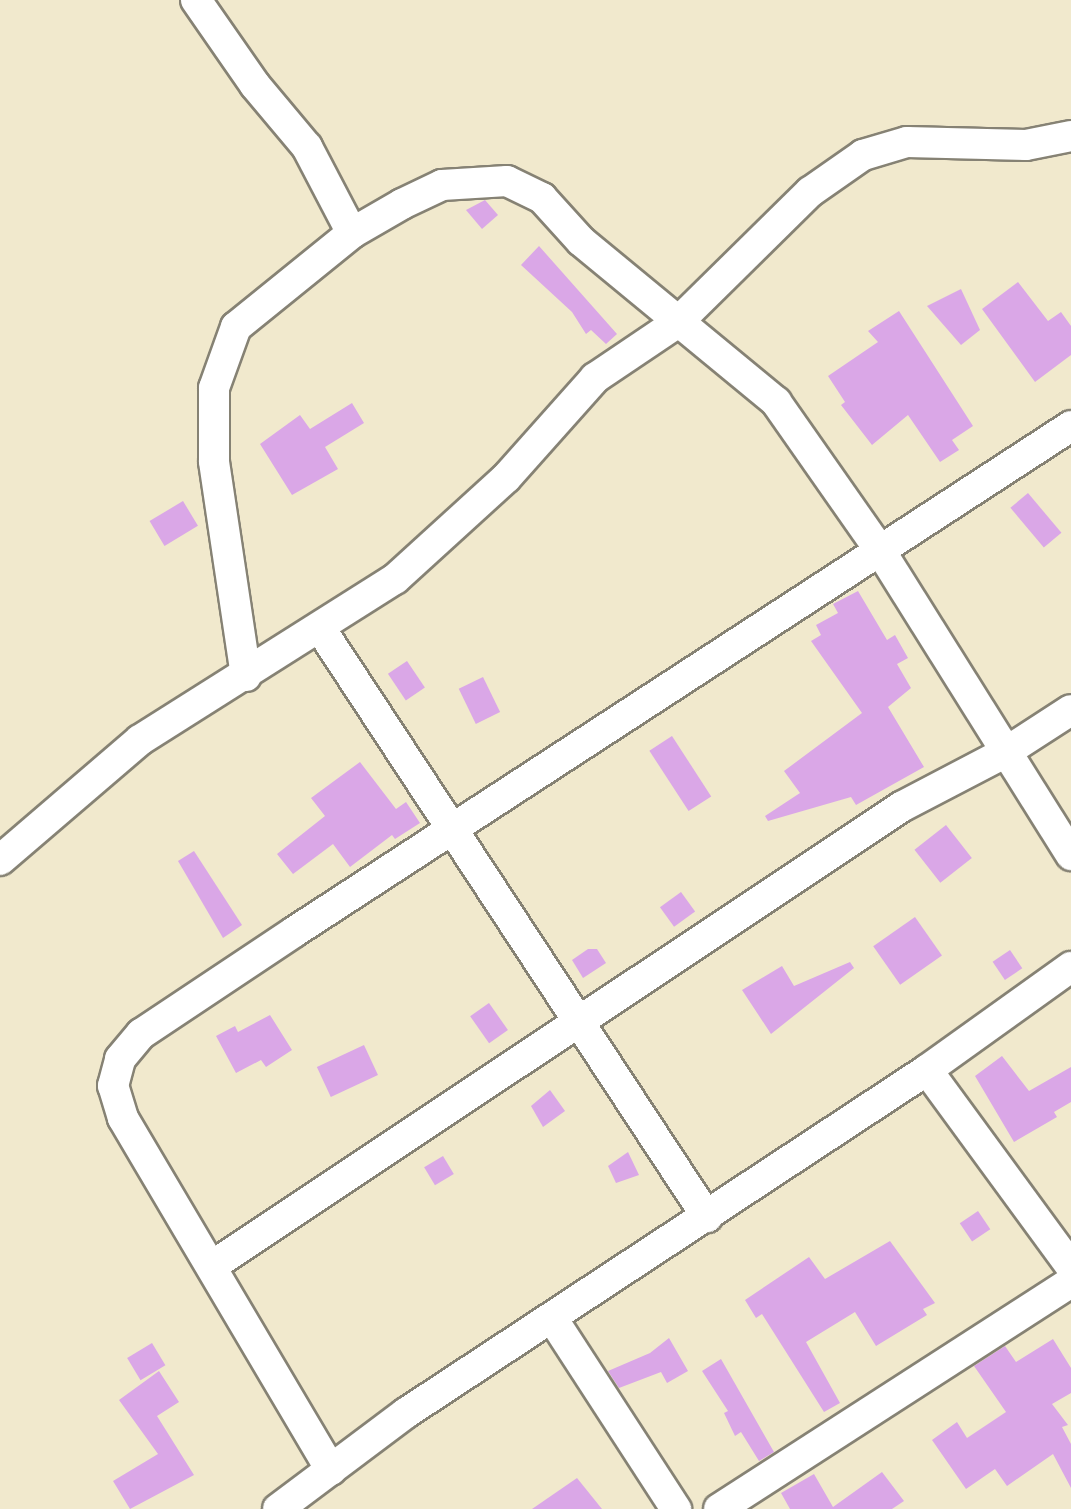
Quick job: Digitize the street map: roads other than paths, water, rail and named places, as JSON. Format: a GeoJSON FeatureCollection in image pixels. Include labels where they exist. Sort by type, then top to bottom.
{"type":"FeatureCollection","features":[{"type":"Feature","properties":{"kind":"street"},"geometry":{"type":"LineString","coordinates":[[196,0],[255,85],[307,147],[352,233]]}},
{"type":"Feature","properties":{"kind":"street"},"geometry":{"type":"LineString","coordinates":[[0,860],[140,740],[246,676],[395,579],[506,478],[595,378],[678,322],[810,192],[863,155],[907,142],[1026,145],[1071,136]]}},
{"type":"Feature","properties":{"kind":"street"},"geometry":{"type":"LineString","coordinates":[[246,676],[214,461],[214,388],[236,327],[352,233],[442,185],[507,181],[542,198],[581,241],[776,402],[881,552],[1071,855]]}},
{"type":"Feature","properties":{"kind":"street"},"geometry":{"type":"LineString","coordinates":[[331,1470],[123,1118],[113,1086],[120,1059],[141,1034],[1071,426]]}},
{"type":"Feature","properties":{"kind":"street"},"geometry":{"type":"LineString","coordinates":[[320,628],[707,1217]]}},
{"type":"Feature","properties":{"kind":"street"},"geometry":{"type":"LineString","coordinates":[[212,1266],[901,807],[1006,752],[1071,710]]}},
{"type":"Feature","properties":{"kind":"street"},"geometry":{"type":"LineString","coordinates":[[278,1509],[406,1413],[927,1070],[1071,967]]}},
{"type":"Feature","properties":{"kind":"street"},"geometry":{"type":"LineString","coordinates":[[927,1070],[1071,1267]]}},
{"type":"Feature","properties":{"kind":"street"},"geometry":{"type":"LineString","coordinates":[[719,1509],[1071,1282]]}},
{"type":"Feature","properties":{"kind":"street"},"geometry":{"type":"LineString","coordinates":[[552,1318],[676,1509]]}}]}
